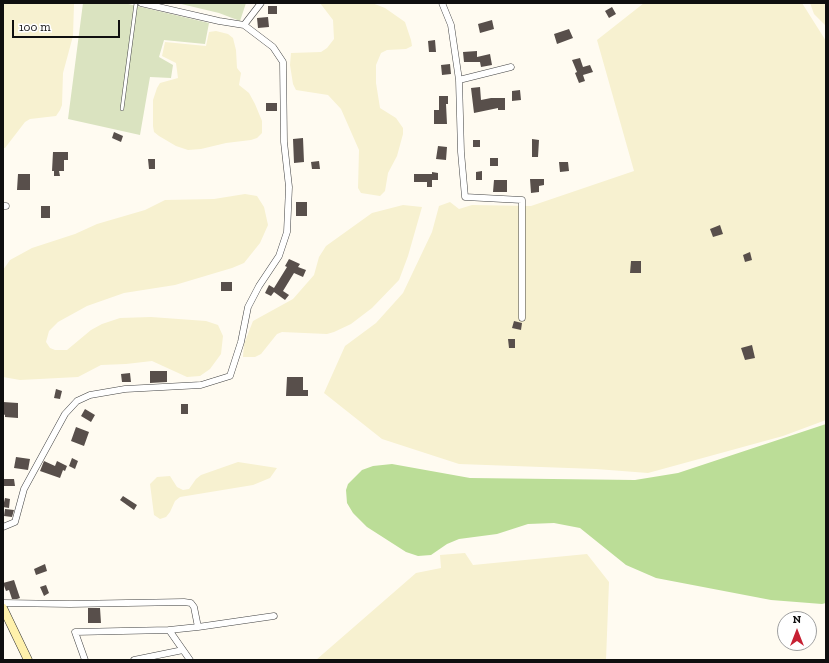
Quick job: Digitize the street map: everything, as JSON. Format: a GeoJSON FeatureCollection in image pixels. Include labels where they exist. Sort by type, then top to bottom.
{"type":"FeatureCollection","features":[{"type":"Feature","properties":{"kind":"main road"},"geometry":{"type":"LineString","coordinates":[[3,608],[28,660]]}},
{"type":"Feature","properties":{"kind":"street"},"geometry":{"type":"LineString","coordinates":[[3,527],[15,522],[24,489],[65,414],[77,401],[90,395],[104,392],[124,389],[201,385],[230,376],[241,342],[248,307],[259,286],[279,256],[287,232],[289,187],[284,142],[283,62],[273,47],[244,25],[219,21],[141,3]]}},
{"type":"Feature","properties":{"kind":"street"},"geometry":{"type":"LineString","coordinates":[[244,25],[261,3]]}},
{"type":"Feature","properties":{"kind":"street"},"geometry":{"type":"LineString","coordinates":[[442,3],[450,25],[459,80],[460,152],[465,197],[522,200],[522,318]]}},
{"type":"Feature","properties":{"kind":"street"},"geometry":{"type":"LineString","coordinates":[[459,80],[511,67]]}},
{"type":"Feature","properties":{"kind":"street"},"geometry":{"type":"LineString","coordinates":[[3,603],[70,604],[184,602],[191,603],[194,608],[198,627]]}},
{"type":"Feature","properties":{"kind":"street"},"geometry":{"type":"LineString","coordinates":[[85,660],[75,632],[169,630],[274,616]]}},
{"type":"Feature","properties":{"kind":"street"},"geometry":{"type":"LineString","coordinates":[[169,630],[190,660]]}},
{"type":"Feature","properties":{"kind":"street"},"geometry":{"type":"LineString","coordinates":[[134,660],[183,650]]}},
{"type":"Feature","properties":{"kind":"lane"},"geometry":{"type":"LineString","coordinates":[[122,109],[136,3]]}},
{"type":"Feature","properties":{"kind":"shaded area"},"geometry":{"type":"Polygon","coordinates":[[[3,3],[74,3],[73,36],[63,73],[62,105],[60,110],[56,116],[30,119],[25,122],[5,148],[3,148],[3,3]]]}},
{"type":"Feature","properties":{"kind":"shaded area"},"geometry":{"type":"Polygon","coordinates":[[[320,3],[372,3],[385,8],[405,22],[411,40],[412,46],[406,49],[387,50],[381,53],[376,65],[376,83],[380,108],[396,118],[403,128],[403,134],[397,156],[388,173],[385,191],[380,196],[361,193],[358,188],[359,150],[341,109],[328,95],[296,90],[293,84],[290,65],[291,53],[321,52],[327,48],[334,39],[333,20],[320,3]]]}},
{"type":"Feature","properties":{"kind":"shaded area"},"geometry":{"type":"Polygon","coordinates":[[[644,3],[802,3],[826,41],[826,420],[783,436],[648,473],[596,469],[459,464],[382,439],[324,393],[345,346],[376,323],[403,293],[432,232],[439,206],[450,202],[459,209],[472,205],[531,206],[634,171],[597,40],[644,3]]]}},
{"type":"Feature","properties":{"kind":"shaded area"},"geometry":{"type":"Polygon","coordinates":[[[810,3],[826,3],[826,26],[814,14],[810,3]]]}},
{"type":"Feature","properties":{"kind":"shaded area"},"geometry":{"type":"Polygon","coordinates":[[[216,31],[228,34],[233,38],[236,50],[237,68],[241,73],[239,85],[249,93],[255,104],[262,121],[262,133],[257,138],[251,140],[188,150],[176,146],[154,132],[153,100],[157,88],[160,83],[178,78],[176,63],[162,56],[165,42],[206,46],[209,32],[216,31]]]}},
{"type":"Feature","properties":{"kind":"shaded area"},"geometry":{"type":"Polygon","coordinates":[[[245,194],[257,196],[264,207],[268,225],[260,243],[244,263],[175,285],[124,293],[87,306],[58,322],[49,331],[46,342],[50,348],[55,350],[67,350],[91,330],[102,324],[120,318],[151,317],[206,321],[218,325],[223,336],[221,354],[210,369],[200,376],[187,377],[152,361],[101,365],[78,377],[20,380],[3,377],[3,270],[10,260],[32,248],[75,234],[97,224],[145,210],[165,200],[214,199],[245,194]]]}},
{"type":"Feature","properties":{"kind":"shaded area"},"geometry":{"type":"Polygon","coordinates":[[[403,205],[422,207],[408,256],[399,280],[372,308],[351,324],[327,334],[282,332],[277,334],[261,354],[255,357],[243,357],[244,344],[253,321],[293,299],[314,275],[319,257],[326,246],[372,213],[403,205]]]}},
{"type":"Feature","properties":{"kind":"shaded area"},"geometry":{"type":"Polygon","coordinates":[[[238,462],[277,468],[270,478],[253,485],[180,497],[175,501],[166,517],[160,519],[154,515],[150,484],[157,477],[170,476],[177,487],[183,490],[189,489],[201,475],[238,462]]]}},
{"type":"Feature","properties":{"kind":"shaded area"},"geometry":{"type":"Polygon","coordinates":[[[465,553],[473,565],[587,554],[609,582],[606,660],[316,660],[416,573],[441,568],[440,555],[465,553]]]}},
{"type":"Feature","properties":{"kind":"green space"},"geometry":{"type":"Polygon","coordinates":[[[83,3],[124,3],[209,23],[205,44],[164,40],[159,57],[173,65],[171,78],[150,77],[140,135],[68,119],[83,3]]]}},
{"type":"Feature","properties":{"kind":"green space"},"geometry":{"type":"Polygon","coordinates":[[[177,3],[246,3],[240,21],[219,13],[177,3]]]}},
{"type":"Feature","properties":{"kind":"green space"},"geometry":{"type":"Polygon","coordinates":[[[826,424],[826,603],[822,604],[771,600],[656,578],[626,565],[580,528],[554,523],[528,524],[497,534],[459,539],[447,544],[431,555],[418,556],[406,552],[367,527],[353,513],[347,503],[346,490],[348,484],[362,470],[373,466],[392,464],[470,478],[635,480],[678,473],[826,424]]]}},
{"type":"Feature","properties":{"kind":"building"},"geometry":{"type":"Polygon","coordinates":[[[268,6],[277,6],[277,14],[268,14],[268,6]]]}},
{"type":"Feature","properties":{"kind":"building"},"geometry":{"type":"Polygon","coordinates":[[[612,7],[616,14],[609,18],[605,11],[612,7]]]}},
{"type":"Feature","properties":{"kind":"building"},"geometry":{"type":"Polygon","coordinates":[[[268,17],[269,27],[258,28],[257,18],[268,17]]]}},
{"type":"Feature","properties":{"kind":"building"},"geometry":{"type":"Polygon","coordinates":[[[492,20],[494,29],[480,33],[478,24],[492,20]]]}},
{"type":"Feature","properties":{"kind":"building"},"geometry":{"type":"Polygon","coordinates":[[[569,29],[573,38],[557,44],[554,34],[569,29]]]}},
{"type":"Feature","properties":{"kind":"building"},"geometry":{"type":"Polygon","coordinates":[[[435,40],[436,52],[429,52],[428,41],[435,40]]]}},
{"type":"Feature","properties":{"kind":"building"},"geometry":{"type":"Polygon","coordinates":[[[477,51],[477,57],[490,54],[492,65],[481,67],[480,62],[464,62],[463,52],[477,51]]]}},
{"type":"Feature","properties":{"kind":"building"},"geometry":{"type":"Polygon","coordinates":[[[580,58],[583,67],[590,65],[593,72],[583,75],[585,81],[579,83],[575,73],[577,72],[572,60],[580,58]]]}},
{"type":"Feature","properties":{"kind":"building"},"geometry":{"type":"Polygon","coordinates":[[[450,64],[451,74],[442,75],[441,65],[450,64]]]}},
{"type":"Feature","properties":{"kind":"building"},"geometry":{"type":"Polygon","coordinates":[[[480,87],[481,100],[505,98],[505,110],[498,110],[498,108],[474,113],[471,88],[480,87]]]}},
{"type":"Feature","properties":{"kind":"building"},"geometry":{"type":"Polygon","coordinates":[[[520,90],[521,100],[512,101],[512,91],[520,90]]]}},
{"type":"Feature","properties":{"kind":"building"},"geometry":{"type":"Polygon","coordinates":[[[439,96],[448,96],[448,104],[446,104],[447,124],[434,124],[434,110],[439,110],[439,96]]]}},
{"type":"Feature","properties":{"kind":"building"},"geometry":{"type":"Polygon","coordinates":[[[266,103],[277,103],[277,111],[266,111],[266,103]]]}},
{"type":"Feature","properties":{"kind":"building"},"geometry":{"type":"Polygon","coordinates":[[[114,132],[123,136],[121,142],[112,138],[114,132]]]}},
{"type":"Feature","properties":{"kind":"building"},"geometry":{"type":"Polygon","coordinates":[[[303,138],[304,162],[294,163],[293,139],[303,138]]]}},
{"type":"Feature","properties":{"kind":"building"},"geometry":{"type":"Polygon","coordinates":[[[532,139],[539,140],[538,157],[532,157],[532,139]]]}},
{"type":"Feature","properties":{"kind":"building"},"geometry":{"type":"Polygon","coordinates":[[[473,140],[480,140],[480,147],[473,147],[473,140]]]}},
{"type":"Feature","properties":{"kind":"building"},"geometry":{"type":"Polygon","coordinates":[[[438,146],[447,147],[446,160],[436,159],[438,146]]]}},
{"type":"Feature","properties":{"kind":"building"},"geometry":{"type":"Polygon","coordinates":[[[53,152],[68,152],[68,160],[64,160],[64,171],[59,171],[60,176],[54,176],[54,171],[52,171],[53,152]]]}},
{"type":"Feature","properties":{"kind":"building"},"geometry":{"type":"Polygon","coordinates":[[[490,158],[498,158],[498,166],[490,166],[490,158]]]}},
{"type":"Feature","properties":{"kind":"building"},"geometry":{"type":"Polygon","coordinates":[[[148,159],[155,159],[155,169],[149,169],[148,159]]]}},
{"type":"Feature","properties":{"kind":"building"},"geometry":{"type":"Polygon","coordinates":[[[319,161],[320,169],[312,169],[311,162],[319,161]]]}},
{"type":"Feature","properties":{"kind":"building"},"geometry":{"type":"Polygon","coordinates":[[[559,162],[568,162],[569,171],[560,172],[559,162]]]}},
{"type":"Feature","properties":{"kind":"building"},"geometry":{"type":"Polygon","coordinates":[[[482,171],[482,180],[476,180],[476,172],[482,171]]]}},
{"type":"Feature","properties":{"kind":"building"},"geometry":{"type":"Polygon","coordinates":[[[432,172],[438,173],[438,180],[432,180],[432,187],[427,187],[427,182],[414,182],[414,174],[432,174],[432,172]]]}},
{"type":"Feature","properties":{"kind":"building"},"geometry":{"type":"Polygon","coordinates":[[[18,174],[30,174],[30,190],[17,190],[18,174]]]}},
{"type":"Feature","properties":{"kind":"building"},"geometry":{"type":"Polygon","coordinates":[[[530,179],[544,179],[544,185],[539,186],[539,192],[531,193],[530,179]]]}},
{"type":"Feature","properties":{"kind":"building"},"geometry":{"type":"Polygon","coordinates":[[[494,180],[507,180],[507,192],[493,192],[494,180]]]}},
{"type":"Feature","properties":{"kind":"building"},"geometry":{"type":"Polygon","coordinates":[[[296,202],[307,202],[307,216],[296,216],[296,202]]]}},
{"type":"Feature","properties":{"kind":"building"},"geometry":{"type":"Polygon","coordinates":[[[41,206],[50,206],[50,218],[41,218],[41,206]]]}},
{"type":"Feature","properties":{"kind":"building"},"geometry":{"type":"Polygon","coordinates":[[[720,225],[723,234],[713,237],[710,229],[720,225]]]}},
{"type":"Feature","properties":{"kind":"building"},"geometry":{"type":"Polygon","coordinates":[[[750,252],[752,260],[745,262],[743,255],[750,252]]]}},
{"type":"Feature","properties":{"kind":"building"},"geometry":{"type":"Polygon","coordinates":[[[289,259],[300,264],[298,267],[306,270],[303,277],[294,273],[283,291],[289,295],[285,300],[274,292],[271,296],[265,293],[269,285],[274,288],[287,267],[285,266],[289,259]]]}},
{"type":"Feature","properties":{"kind":"building"},"geometry":{"type":"Polygon","coordinates":[[[631,261],[641,261],[641,273],[630,273],[631,261]]]}},
{"type":"Feature","properties":{"kind":"building"},"geometry":{"type":"Polygon","coordinates":[[[221,282],[232,282],[232,291],[221,291],[221,282]]]}},
{"type":"Feature","properties":{"kind":"building"},"geometry":{"type":"Polygon","coordinates":[[[514,321],[522,323],[521,330],[512,328],[514,321]]]}},
{"type":"Feature","properties":{"kind":"building"},"geometry":{"type":"Polygon","coordinates":[[[508,339],[515,339],[515,348],[509,348],[508,339]]]}},
{"type":"Feature","properties":{"kind":"building"},"geometry":{"type":"Polygon","coordinates":[[[752,345],[755,358],[745,360],[741,348],[752,345]]]}},
{"type":"Feature","properties":{"kind":"building"},"geometry":{"type":"Polygon","coordinates":[[[150,371],[167,371],[167,382],[150,383],[150,371]]]}},
{"type":"Feature","properties":{"kind":"building"},"geometry":{"type":"Polygon","coordinates":[[[130,373],[131,382],[122,382],[121,374],[130,373]]]}},
{"type":"Feature","properties":{"kind":"building"},"geometry":{"type":"Polygon","coordinates":[[[287,377],[303,377],[303,390],[308,390],[308,396],[286,396],[287,377]]]}},
{"type":"Feature","properties":{"kind":"building"},"geometry":{"type":"Polygon","coordinates":[[[56,389],[62,391],[60,399],[54,398],[56,389]]]}},
{"type":"Feature","properties":{"kind":"building"},"geometry":{"type":"Polygon","coordinates":[[[3,402],[18,403],[18,418],[5,417],[3,414],[3,402]]]}},
{"type":"Feature","properties":{"kind":"building"},"geometry":{"type":"Polygon","coordinates":[[[181,404],[188,404],[188,414],[181,414],[181,404]]]}},
{"type":"Feature","properties":{"kind":"building"},"geometry":{"type":"Polygon","coordinates":[[[85,409],[95,415],[91,422],[81,416],[85,409]]]}},
{"type":"Feature","properties":{"kind":"building"},"geometry":{"type":"Polygon","coordinates":[[[76,427],[89,432],[84,446],[71,441],[76,427]]]}},
{"type":"Feature","properties":{"kind":"building"},"geometry":{"type":"Polygon","coordinates":[[[16,457],[30,459],[28,470],[14,468],[16,457]]]}},
{"type":"Feature","properties":{"kind":"building"},"geometry":{"type":"Polygon","coordinates":[[[72,458],[78,461],[75,469],[69,466],[72,458]]]}},
{"type":"Feature","properties":{"kind":"building"},"geometry":{"type":"Polygon","coordinates":[[[44,461],[55,466],[57,461],[67,466],[65,471],[63,470],[60,478],[40,471],[44,461]]]}},
{"type":"Feature","properties":{"kind":"building"},"geometry":{"type":"Polygon","coordinates":[[[3,479],[14,479],[15,486],[3,486],[3,479]]]}},
{"type":"Feature","properties":{"kind":"building"},"geometry":{"type":"Polygon","coordinates":[[[123,496],[137,505],[134,510],[120,500],[123,496]]]}},
{"type":"Feature","properties":{"kind":"building"},"geometry":{"type":"Polygon","coordinates":[[[5,498],[10,499],[9,508],[3,507],[5,498]]]}},
{"type":"Feature","properties":{"kind":"building"},"geometry":{"type":"Polygon","coordinates":[[[5,509],[14,510],[12,517],[4,516],[5,509]]]}},
{"type":"Feature","properties":{"kind":"building"},"geometry":{"type":"Polygon","coordinates":[[[45,564],[47,571],[36,575],[34,569],[45,564]]]}},
{"type":"Feature","properties":{"kind":"building"},"geometry":{"type":"Polygon","coordinates":[[[14,580],[20,598],[17,599],[12,599],[9,590],[6,591],[3,583],[14,580]]]}},
{"type":"Feature","properties":{"kind":"building"},"geometry":{"type":"Polygon","coordinates":[[[46,585],[49,593],[44,596],[40,587],[46,585]]]}},
{"type":"Feature","properties":{"kind":"building"},"geometry":{"type":"Polygon","coordinates":[[[88,608],[100,608],[101,623],[88,623],[88,608]]]}}]}
